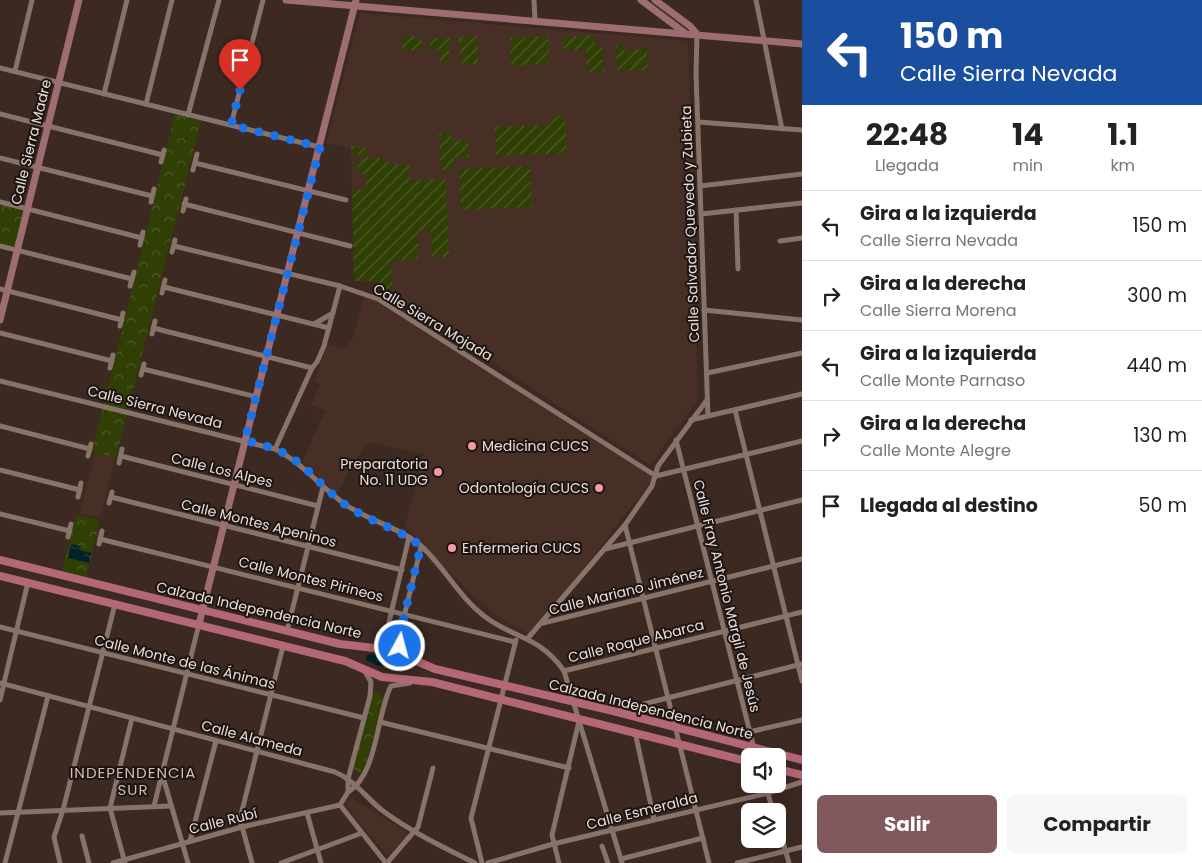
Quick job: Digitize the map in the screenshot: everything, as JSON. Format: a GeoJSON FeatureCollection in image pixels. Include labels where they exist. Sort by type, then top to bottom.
{"type":"FeatureCollection","features":[{"type":"Feature","properties":{"kind":"main road","name":"Calzada Independencia Norte"},"geometry":{"type":"LineString","coordinates":[[0,560],[340,644],[398,652],[419,664],[613,711],[753,748]]}},
{"type":"Feature","properties":{"kind":"main road","name":"Calzada Independencia Norte"},"geometry":{"type":"LineString","coordinates":[[1,576],[345,661],[382,677],[417,680],[579,718],[741,760]]}},
{"type":"Feature","properties":{"kind":"main road","name":"Calzada Independencia Norte"},"geometry":{"type":"LineString","coordinates":[[786,756],[802,760]]}},
{"type":"Feature","properties":{"kind":"main road"},"geometry":{"type":"LineString","coordinates":[[786,771],[802,775]]}},
{"type":"Feature","properties":{"kind":"street"},"geometry":{"type":"LineString","coordinates":[[14,71],[32,0]]}},
{"type":"Feature","properties":{"kind":"street","name":"Calle Sierra Madre"},"geometry":{"type":"LineString","coordinates":[[0,320],[4,290],[17,251],[79,0]]}},
{"type":"Feature","properties":{"kind":"street"},"geometry":{"type":"LineString","coordinates":[[104,94],[127,0]]}},
{"type":"Feature","properties":{"kind":"street"},"geometry":{"type":"LineString","coordinates":[[146,104],[172,0]]}},
{"type":"Feature","properties":{"kind":"street"},"geometry":{"type":"LineString","coordinates":[[188,115],[219,0]]}},
{"type":"Feature","properties":{"kind":"street"},"geometry":{"type":"LineString","coordinates":[[231,125],[262,0]]}},
{"type":"Feature","properties":{"kind":"street"},"geometry":{"type":"LineString","coordinates":[[286,0],[356,3],[535,21],[802,44]]}},
{"type":"Feature","properties":{"kind":"street"},"geometry":{"type":"LineString","coordinates":[[534,0],[535,21]]}},
{"type":"Feature","properties":{"kind":"street"},"geometry":{"type":"LineString","coordinates":[[641,0],[685,33],[696,47]]}},
{"type":"Feature","properties":{"kind":"street"},"geometry":{"type":"LineString","coordinates":[[655,0],[690,26],[697,34]]}},
{"type":"Feature","properties":{"kind":"street"},"geometry":{"type":"LineString","coordinates":[[756,0],[782,129]]}},
{"type":"Feature","properties":{"kind":"street"},"geometry":{"type":"LineString","coordinates":[[154,806],[356,3]]}},
{"type":"Feature","properties":{"kind":"street","name":"Calle Salvador Quevedo y Zubieta"},"geometry":{"type":"LineString","coordinates":[[697,34],[698,122],[708,416]]}},
{"type":"Feature","properties":{"kind":"street"},"geometry":{"type":"LineString","coordinates":[[0,68],[320,147]]}},
{"type":"Feature","properties":{"kind":"street"},"geometry":{"type":"LineString","coordinates":[[0,114],[163,152],[161,162]]}},
{"type":"Feature","properties":{"kind":"street"},"geometry":{"type":"LineString","coordinates":[[698,122],[802,130]]}},
{"type":"Feature","properties":{"kind":"street"},"geometry":{"type":"LineString","coordinates":[[193,170],[197,154]]}},
{"type":"Feature","properties":{"kind":"street"},"geometry":{"type":"LineString","coordinates":[[0,158],[152,199],[154,190]]}},
{"type":"Feature","properties":{"kind":"street"},"geometry":{"type":"LineString","coordinates":[[195,163],[346,200]]}},
{"type":"Feature","properties":{"kind":"street"},"geometry":{"type":"LineString","coordinates":[[700,186],[802,174]]}},
{"type":"Feature","properties":{"kind":"street"},"geometry":{"type":"LineString","coordinates":[[183,211],[185,201],[350,246]]}},
{"type":"Feature","properties":{"kind":"street"},"geometry":{"type":"LineString","coordinates":[[0,202],[143,235],[140,245]]}},
{"type":"Feature","properties":{"kind":"street"},"geometry":{"type":"LineString","coordinates":[[701,214],[802,203]]}},
{"type":"Feature","properties":{"kind":"street"},"geometry":{"type":"LineString","coordinates":[[736,210],[738,269]]}},
{"type":"Feature","properties":{"kind":"street"},"geometry":{"type":"LineString","coordinates":[[780,241],[802,238]]}},
{"type":"Feature","properties":{"kind":"street","name":"Calle Sierra Mojada"},"geometry":{"type":"LineString","coordinates":[[172,252],[174,243],[340,286],[378,299],[416,321],[656,476]]}},
{"type":"Feature","properties":{"kind":"street"},"geometry":{"type":"LineString","coordinates":[[0,246],[132,279]]}},
{"type":"Feature","properties":{"kind":"street"},"geometry":{"type":"LineString","coordinates":[[130,286],[134,272]]}},
{"type":"Feature","properties":{"kind":"street"},"geometry":{"type":"LineString","coordinates":[[162,293],[165,280]]}},
{"type":"Feature","properties":{"kind":"street"},"geometry":{"type":"LineString","coordinates":[[275,449],[312,368],[320,356],[340,286]]}},
{"type":"Feature","properties":{"kind":"street"},"geometry":{"type":"LineString","coordinates":[[164,287],[329,328]]}},
{"type":"Feature","properties":{"kind":"street"},"geometry":{"type":"LineString","coordinates":[[4,290],[121,323],[124,313]]}},
{"type":"Feature","properties":{"kind":"street"},"geometry":{"type":"LineString","coordinates":[[704,310],[802,320]]}},
{"type":"Feature","properties":{"kind":"street"},"geometry":{"type":"LineString","coordinates":[[314,324],[333,313]]}},
{"type":"Feature","properties":{"kind":"street"},"geometry":{"type":"LineString","coordinates":[[152,334],[155,321]]}},
{"type":"Feature","properties":{"kind":"street"},"geometry":{"type":"LineString","coordinates":[[153,328],[312,368]]}},
{"type":"Feature","properties":{"kind":"street"},"geometry":{"type":"LineString","coordinates":[[0,333],[112,361]]}},
{"type":"Feature","properties":{"kind":"street"},"geometry":{"type":"LineString","coordinates":[[707,373],[802,353]]}},
{"type":"Feature","properties":{"kind":"street"},"geometry":{"type":"LineString","coordinates":[[110,368],[113,355]]}},
{"type":"Feature","properties":{"kind":"street"},"geometry":{"type":"LineString","coordinates":[[141,375],[143,366],[257,397]]}},
{"type":"Feature","properties":{"kind":"street","name":"Calle Sierra Nevada"},"geometry":{"type":"LineString","coordinates":[[0,381],[245,440],[275,449],[293,459],[323,487],[349,507],[409,537],[421,546],[474,608],[491,621],[528,638],[551,654],[564,671],[575,702],[621,861]]}},
{"type":"Feature","properties":{"kind":"street"},"geometry":{"type":"LineString","coordinates":[[691,420],[802,394]]}},
{"type":"Feature","properties":{"kind":"street"},"geometry":{"type":"LineString","coordinates":[[528,638],[543,623],[625,526],[652,486],[658,466],[708,400]]}},
{"type":"Feature","properties":{"kind":"street"},"geometry":{"type":"LineString","coordinates":[[735,410],[800,665],[802,681]]}},
{"type":"Feature","properties":{"kind":"street"},"geometry":{"type":"LineString","coordinates":[[0,426],[91,446],[88,456]]}},
{"type":"Feature","properties":{"kind":"street","name":"Calle Fray Antonio Margil de Jesús"},"geometry":{"type":"LineString","coordinates":[[676,440],[753,748]]}},
{"type":"Feature","properties":{"kind":"street"},"geometry":{"type":"LineString","coordinates":[[656,476],[802,441]]}},
{"type":"Feature","properties":{"kind":"street"},"geometry":{"type":"LineString","coordinates":[[119,463],[122,450]]}},
{"type":"Feature","properties":{"kind":"street","name":"Calle Los Alpes"},"geometry":{"type":"LineString","coordinates":[[121,456],[318,506]]}},
{"type":"Feature","properties":{"kind":"street"},"geometry":{"type":"LineString","coordinates":[[0,470],[80,490]]}},
{"type":"Feature","properties":{"kind":"street"},"geometry":{"type":"LineString","coordinates":[[78,497],[82,483]]}},
{"type":"Feature","properties":{"kind":"street"},"geometry":{"type":"LineString","coordinates":[[287,631],[323,487]]}},
{"type":"Feature","properties":{"kind":"street","name":"Calle Montes Apeninos"},"geometry":{"type":"LineString","coordinates":[[111,498],[402,570]]}},
{"type":"Feature","properties":{"kind":"street"},"geometry":{"type":"LineString","coordinates":[[605,549],[802,500]]}},
{"type":"Feature","properties":{"kind":"street"},"geometry":{"type":"LineString","coordinates":[[0,514],[69,534],[71,524]]}},
{"type":"Feature","properties":{"kind":"street"},"geometry":{"type":"LineString","coordinates":[[625,526],[709,863]]}},
{"type":"Feature","properties":{"kind":"street","name":"Calle Montes Pirineos"},"geometry":{"type":"LineString","coordinates":[[102,532],[100,542],[214,567],[515,642]]}},
{"type":"Feature","properties":{"kind":"street"},"geometry":{"type":"LineString","coordinates":[[372,648],[386,635],[409,537]]}},
{"type":"Feature","properties":{"kind":"street"},"geometry":{"type":"LineString","coordinates":[[419,664],[400,646],[404,614],[421,546]]}},
{"type":"Feature","properties":{"kind":"street","name":"Calle Mariano Jiménez"},"geometry":{"type":"LineString","coordinates":[[543,623],[802,559]]}},
{"type":"Feature","properties":{"kind":"street"},"geometry":{"type":"LineString","coordinates":[[0,700],[2,684],[28,582]]}},
{"type":"Feature","properties":{"kind":"street"},"geometry":{"type":"LineString","coordinates":[[60,863],[54,837],[63,810],[115,604]]}},
{"type":"Feature","properties":{"kind":"street","name":"Calle Roque Abarca"},"geometry":{"type":"LineString","coordinates":[[564,671],[802,612]]}},
{"type":"Feature","properties":{"kind":"street","name":"Calle Monte de las Ánimas"},"geometry":{"type":"LineString","coordinates":[[0,627],[364,718]]}},
{"type":"Feature","properties":{"kind":"street"},"geometry":{"type":"LineString","coordinates":[[482,863],[471,822],[487,749],[517,634]]}},
{"type":"Feature","properties":{"kind":"street"},"geometry":{"type":"LineString","coordinates":[[252,863],[240,819],[283,646]]}},
{"type":"Feature","properties":{"kind":"street"},"geometry":{"type":"LineString","coordinates":[[613,711],[800,665]]}},
{"type":"Feature","properties":{"kind":"street"},"geometry":{"type":"LineString","coordinates":[[348,792],[348,779],[371,687],[367,674],[362,668]]}},
{"type":"Feature","properties":{"kind":"street"},"geometry":{"type":"LineString","coordinates":[[417,680],[392,686],[365,774],[357,786],[348,792],[340,805],[387,863],[414,833],[432,768]]}},
{"type":"Feature","properties":{"kind":"street","name":"Calle Alameda"},"geometry":{"type":"LineString","coordinates":[[2,684],[335,772],[348,779],[377,806],[414,833],[475,863]]}},
{"type":"Feature","properties":{"kind":"street"},"geometry":{"type":"LineString","coordinates":[[4,863],[48,696]]}},
{"type":"Feature","properties":{"kind":"street"},"geometry":{"type":"LineString","coordinates":[[124,861],[110,808],[132,718]]}},
{"type":"Feature","properties":{"kind":"street"},"geometry":{"type":"LineString","coordinates":[[559,863],[552,836],[574,749],[579,718]]}},
{"type":"Feature","properties":{"kind":"street"},"geometry":{"type":"LineString","coordinates":[[749,732],[802,720]]}},
{"type":"Feature","properties":{"kind":"street"},"geometry":{"type":"LineString","coordinates":[[380,722],[569,768]]}},
{"type":"Feature","properties":{"kind":"street"},"geometry":{"type":"LineString","coordinates":[[634,732],[654,819]]}},
{"type":"Feature","properties":{"kind":"street"},"geometry":{"type":"LineString","coordinates":[[190,841],[216,741]]}},
{"type":"Feature","properties":{"kind":"street"},"geometry":{"type":"LineString","coordinates":[[574,749],[578,745],[587,747]]}},
{"type":"Feature","properties":{"kind":"street"},"geometry":{"type":"LineString","coordinates":[[163,775],[188,863]]}},
{"type":"Feature","properties":{"kind":"street","name":"Calle Esmeralda"},"geometry":{"type":"LineString","coordinates":[[786,787],[802,782]]}},
{"type":"Feature","properties":{"kind":"street"},"geometry":{"type":"LineString","coordinates":[[768,793],[771,803]]}},
{"type":"Feature","properties":{"kind":"street","name":"Calle Esmeralda"},"geometry":{"type":"LineString","coordinates":[[488,863],[553,844],[768,793]]}},
{"type":"Feature","properties":{"kind":"street","name":"Calle Rubí"},"geometry":{"type":"LineString","coordinates":[[113,863],[242,827],[340,805]]}},
{"type":"Feature","properties":{"kind":"street"},"geometry":{"type":"LineString","coordinates":[[0,812],[171,806]]}},
{"type":"Feature","properties":{"kind":"street"},"geometry":{"type":"LineString","coordinates":[[307,813],[321,863]]}},
{"type":"Feature","properties":{"kind":"street"},"geometry":{"type":"LineString","coordinates":[[280,863],[362,833]]}},
{"type":"Feature","properties":{"kind":"street"},"geometry":{"type":"LineString","coordinates":[[82,836],[90,863]]}},
{"type":"Feature","properties":{"kind":"street"},"geometry":{"type":"LineString","coordinates":[[621,861],[703,838]]}},
{"type":"Feature","properties":{"kind":"street"},"geometry":{"type":"LineString","coordinates":[[602,846],[608,863]]}},
{"type":"Feature","properties":{"kind":"street"},"geometry":{"type":"LineString","coordinates":[[737,863],[802,847]]}},
{"type":"Feature","properties":{"kind":"street"},"geometry":{"type":"LineString","coordinates":[[784,848],[789,863]]}},
{"type":"Feature","properties":{"kind":"shaded area"},"geometry":{"type":"Polygon","coordinates":[[[360,13],[688,41],[698,400],[650,465],[454,338],[447,328],[374,281],[354,281],[351,149],[326,143],[360,13]]]}},
{"type":"Feature","properties":{"kind":"shaded area"},"geometry":{"type":"Polygon","coordinates":[[[365,294],[376,297],[550,412],[654,477],[585,567],[530,634],[497,617],[455,578],[405,526],[424,454],[367,442],[336,494],[302,463],[325,411],[311,405],[320,384],[314,381],[328,344],[345,349],[353,338],[365,294]]]}},
{"type":"Feature","properties":{"kind":"shaded area"},"geometry":{"type":"Polygon","coordinates":[[[95,453],[115,458],[100,518],[80,513],[95,453]]]}},
{"type":"Feature","properties":{"kind":"shaded area"},"geometry":{"type":"Polygon","coordinates":[[[352,799],[400,827],[408,835],[387,856],[347,807],[347,801],[352,799]]]}},
{"type":"Feature","properties":{"kind":"green space"},"geometry":{"type":"Polygon","coordinates":[[[595,35],[595,46],[602,46],[604,72],[587,72],[586,50],[564,50],[563,37],[595,35]]]}},
{"type":"Feature","properties":{"kind":"green space"},"geometry":{"type":"Polygon","coordinates":[[[402,36],[414,36],[414,39],[422,39],[422,50],[403,51],[402,36]]]}},
{"type":"Feature","properties":{"kind":"green space"},"geometry":{"type":"Polygon","coordinates":[[[477,36],[478,64],[461,64],[460,41],[449,41],[449,62],[440,62],[439,49],[430,49],[429,39],[477,36]]]}},
{"type":"Feature","properties":{"kind":"green space"},"geometry":{"type":"Polygon","coordinates":[[[548,36],[549,64],[511,66],[510,38],[548,36]]]}},
{"type":"Feature","properties":{"kind":"green space"},"geometry":{"type":"Polygon","coordinates":[[[616,45],[624,45],[624,52],[647,47],[648,70],[617,71],[616,45]]]}},
{"type":"Feature","properties":{"kind":"green space"},"geometry":{"type":"Polygon","coordinates":[[[175,114],[201,121],[116,458],[92,452],[175,114]]]}},
{"type":"Feature","properties":{"kind":"green space"},"geometry":{"type":"Polygon","coordinates":[[[565,115],[567,153],[496,156],[495,127],[551,125],[551,116],[565,115]]]}},
{"type":"Feature","properties":{"kind":"green space"},"geometry":{"type":"Polygon","coordinates":[[[451,133],[452,141],[468,140],[469,157],[454,158],[454,170],[441,170],[439,134],[451,133]]]}},
{"type":"Feature","properties":{"kind":"green space"},"geometry":{"type":"Polygon","coordinates":[[[351,146],[367,148],[368,158],[382,158],[391,165],[409,164],[410,180],[446,179],[449,258],[443,258],[442,253],[435,254],[434,258],[432,258],[431,231],[418,231],[419,259],[391,261],[393,294],[373,281],[354,281],[352,190],[366,189],[366,174],[359,174],[359,167],[352,167],[352,163],[362,162],[362,155],[351,155],[351,146]]]}},
{"type":"Feature","properties":{"kind":"green space"},"geometry":{"type":"Polygon","coordinates":[[[530,166],[532,207],[461,210],[460,169],[530,166]]]}},
{"type":"Feature","properties":{"kind":"green space"},"geometry":{"type":"Polygon","coordinates":[[[0,205],[24,211],[15,247],[0,244],[0,205]]]}},
{"type":"Feature","properties":{"kind":"green space"},"geometry":{"type":"Polygon","coordinates":[[[76,514],[100,520],[86,578],[62,572],[76,514]]]}},
{"type":"Feature","properties":{"kind":"green space"},"geometry":{"type":"Polygon","coordinates":[[[379,691],[383,699],[364,770],[357,774],[353,767],[372,694],[379,691]]]}},
{"type":"Feature","properties":{"kind":"water"},"geometry":{"type":"Polygon","coordinates":[[[71,544],[80,546],[79,550],[91,553],[89,563],[68,558],[71,544]]]}},
{"type":"Feature","properties":{"kind":"water"},"geometry":{"type":"Polygon","coordinates":[[[369,654],[387,656],[404,663],[405,667],[401,670],[376,665],[366,660],[366,656],[369,654]]]}},
{"type":"Feature","properties":{"kind":"place","name":"Medicina CUCS"},"geometry":{"type":"Point","coordinates":[472,446]}},
{"type":"Feature","properties":{"kind":"place","name":"Preparatoria No. 11 UDG"},"geometry":{"type":"Point","coordinates":[438,472]}},
{"type":"Feature","properties":{"kind":"place","name":"Odontología CUCS"},"geometry":{"type":"Point","coordinates":[599,488]}},
{"type":"Feature","properties":{"kind":"place","name":"Enfermeria CUCS"},"geometry":{"type":"Point","coordinates":[452,548]}},
{"type":"Feature","properties":{"kind":"district","name":"INDEPENDENCIA SUR"},"geometry":{"type":"Point","coordinates":[133,780]}},
{"type":"Feature","properties":{"kind":"route"},"geometry":{"type":"LineString","coordinates":[[240,90],[231,125],[320,147],[245,440],[275,449],[293,459],[340,501],[409,537],[421,546],[401,629],[400,646]]}}]}
